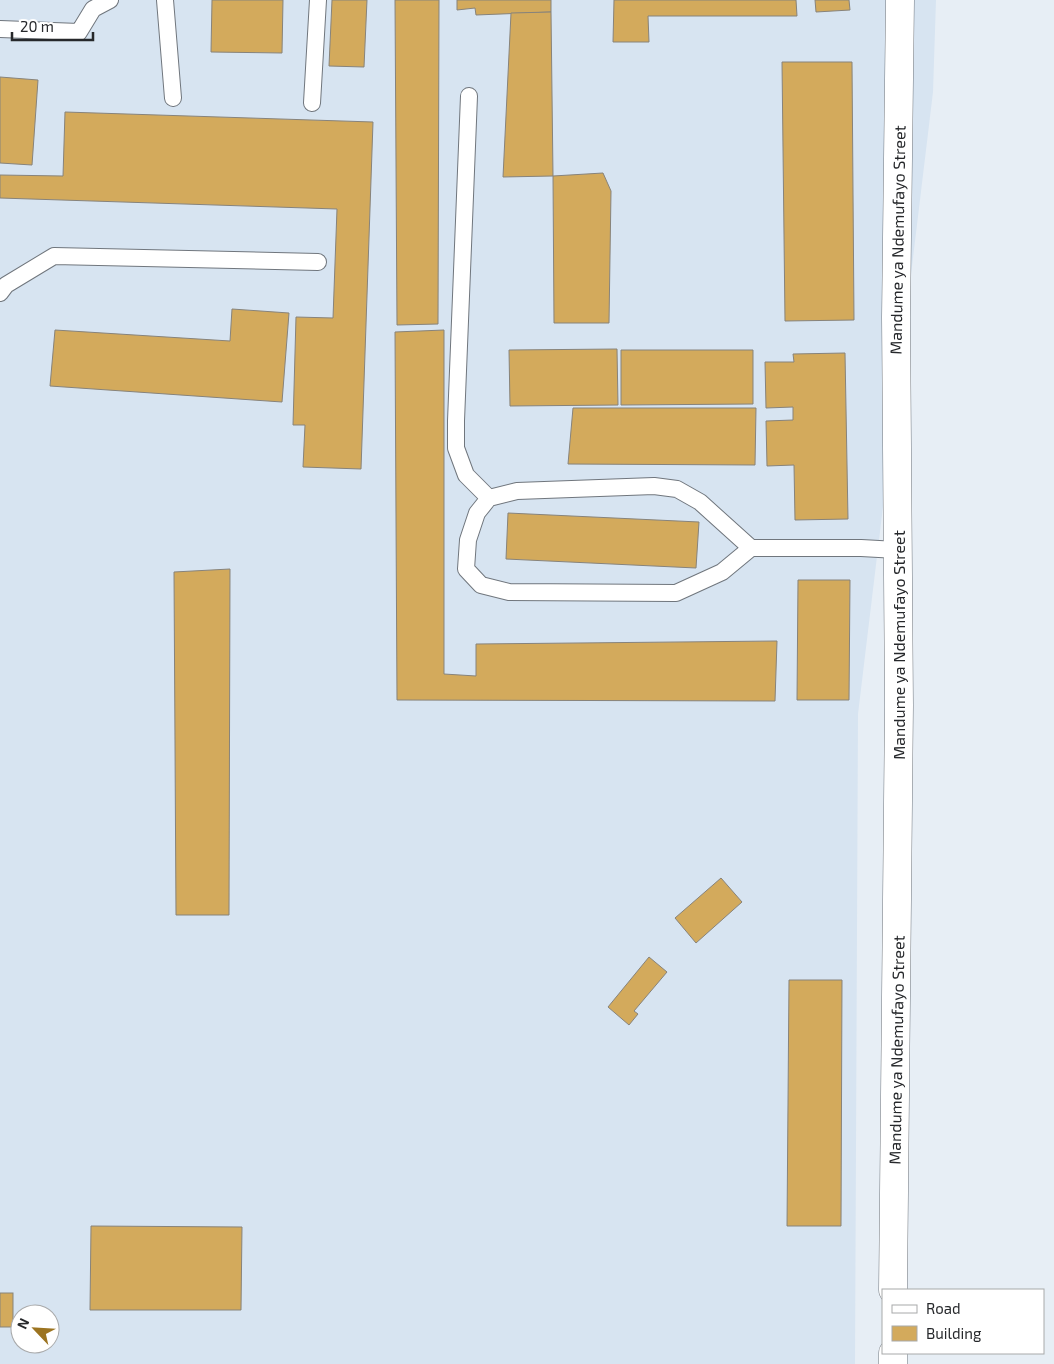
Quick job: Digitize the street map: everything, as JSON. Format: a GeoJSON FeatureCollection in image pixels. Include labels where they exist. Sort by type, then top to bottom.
{"type":"FeatureCollection","features":[{"type":"Feature","properties":{"kind":"street","name":"Mandume ya Ndemufayo Street"},"geometry":{"type":"LineString","coordinates":[[893,1289],[899,750],[896,317],[900,0]]}},
{"type":"Feature","properties":{"kind":"lane"},"geometry":{"type":"LineString","coordinates":[[0,29],[79,32],[93,9],[110,0]]}},
{"type":"Feature","properties":{"kind":"lane"},"geometry":{"type":"LineString","coordinates":[[165,0],[173,98]]}},
{"type":"Feature","properties":{"kind":"lane"},"geometry":{"type":"LineString","coordinates":[[312,103],[318,0]]}},
{"type":"Feature","properties":{"kind":"lane"},"geometry":{"type":"LineString","coordinates":[[469,96],[456,448],[466,475],[489,498]]}},
{"type":"Feature","properties":{"kind":"lane"},"geometry":{"type":"LineString","coordinates":[[0,293],[6,285],[54,256],[318,262]]}},
{"type":"Feature","properties":{"kind":"lane"},"geometry":{"type":"LineString","coordinates":[[751,548],[700,502],[678,489],[654,486],[516,491],[489,498],[477,513],[468,540],[466,569],[481,585],[509,592],[676,594],[722,572],[751,548],[861,548],[897,550]]}},
{"type":"Feature","properties":{"kind":"shaded area"},"geometry":{"type":"Polygon","coordinates":[[[0,0],[936,0],[933,92],[858,714],[855,1364],[0,1364],[0,0]]]}},
{"type":"Feature","properties":{"kind":"building"},"geometry":{"type":"Polygon","coordinates":[[[212,0],[283,0],[282,53],[211,52],[212,0]]]}},
{"type":"Feature","properties":{"kind":"building"},"geometry":{"type":"Polygon","coordinates":[[[332,0],[367,0],[364,67],[329,66],[332,0]]]}},
{"type":"Feature","properties":{"kind":"building"},"geometry":{"type":"Polygon","coordinates":[[[395,0],[439,0],[438,324],[397,325],[395,0]]]}},
{"type":"Feature","properties":{"kind":"building"},"geometry":{"type":"Polygon","coordinates":[[[457,0],[551,0],[551,12],[476,15],[475,8],[457,10],[457,0]]]}},
{"type":"Feature","properties":{"kind":"building"},"geometry":{"type":"Polygon","coordinates":[[[614,0],[796,0],[797,16],[648,16],[649,42],[613,42],[614,0]]]}},
{"type":"Feature","properties":{"kind":"building"},"geometry":{"type":"Polygon","coordinates":[[[815,0],[849,0],[850,10],[816,12],[815,0]]]}},
{"type":"Feature","properties":{"kind":"building"},"geometry":{"type":"Polygon","coordinates":[[[551,12],[553,176],[503,177],[511,13],[551,12]]]}},
{"type":"Feature","properties":{"kind":"building"},"geometry":{"type":"Polygon","coordinates":[[[782,62],[852,62],[854,320],[785,321],[782,62]]]}},
{"type":"Feature","properties":{"kind":"building"},"geometry":{"type":"Polygon","coordinates":[[[0,77],[38,80],[32,165],[0,163],[0,77]]]}},
{"type":"Feature","properties":{"kind":"building"},"geometry":{"type":"Polygon","coordinates":[[[65,112],[373,122],[361,469],[303,467],[305,425],[293,425],[296,317],[333,318],[337,209],[0,198],[0,175],[63,176],[65,112]]]}},
{"type":"Feature","properties":{"kind":"building"},"geometry":{"type":"Polygon","coordinates":[[[603,173],[611,191],[609,323],[554,323],[553,176],[603,173]]]}},
{"type":"Feature","properties":{"kind":"building"},"geometry":{"type":"Polygon","coordinates":[[[232,309],[289,313],[282,402],[50,386],[55,330],[230,341],[232,309]]]}},
{"type":"Feature","properties":{"kind":"building"},"geometry":{"type":"Polygon","coordinates":[[[444,330],[444,674],[476,676],[476,644],[777,641],[775,701],[397,700],[395,332],[444,330]]]}},
{"type":"Feature","properties":{"kind":"building"},"geometry":{"type":"Polygon","coordinates":[[[617,349],[618,405],[510,406],[509,350],[617,349]]]}},
{"type":"Feature","properties":{"kind":"building"},"geometry":{"type":"Polygon","coordinates":[[[621,350],[753,350],[753,404],[621,405],[621,350]]]}},
{"type":"Feature","properties":{"kind":"building"},"geometry":{"type":"Polygon","coordinates":[[[845,353],[848,519],[795,520],[794,465],[767,466],[766,421],[793,420],[793,407],[766,408],[765,362],[794,362],[793,354],[845,353]]]}},
{"type":"Feature","properties":{"kind":"building"},"geometry":{"type":"Polygon","coordinates":[[[573,408],[756,408],[755,465],[568,464],[573,408]]]}},
{"type":"Feature","properties":{"kind":"building"},"geometry":{"type":"Polygon","coordinates":[[[508,513],[699,522],[696,568],[506,559],[508,513]]]}},
{"type":"Feature","properties":{"kind":"building"},"geometry":{"type":"Polygon","coordinates":[[[230,569],[229,915],[176,915],[174,572],[230,569]]]}},
{"type":"Feature","properties":{"kind":"building"},"geometry":{"type":"Polygon","coordinates":[[[798,580],[850,580],[849,700],[797,700],[798,580]]]}},
{"type":"Feature","properties":{"kind":"building"},"geometry":{"type":"Polygon","coordinates":[[[721,878],[742,902],[696,943],[675,918],[721,878]]]}},
{"type":"Feature","properties":{"kind":"building"},"geometry":{"type":"Polygon","coordinates":[[[649,957],[667,972],[634,1011],[638,1014],[629,1025],[608,1007],[649,957]]]}},
{"type":"Feature","properties":{"kind":"building"},"geometry":{"type":"Polygon","coordinates":[[[789,980],[842,980],[841,1226],[787,1226],[789,980]]]}},
{"type":"Feature","properties":{"kind":"building"},"geometry":{"type":"Polygon","coordinates":[[[91,1226],[242,1227],[241,1310],[90,1310],[91,1226]]]}},
{"type":"Feature","properties":{"kind":"building"},"geometry":{"type":"Polygon","coordinates":[[[0,1293],[13,1293],[13,1304],[10,1304],[10,1327],[0,1327],[0,1293]]]}}]}
